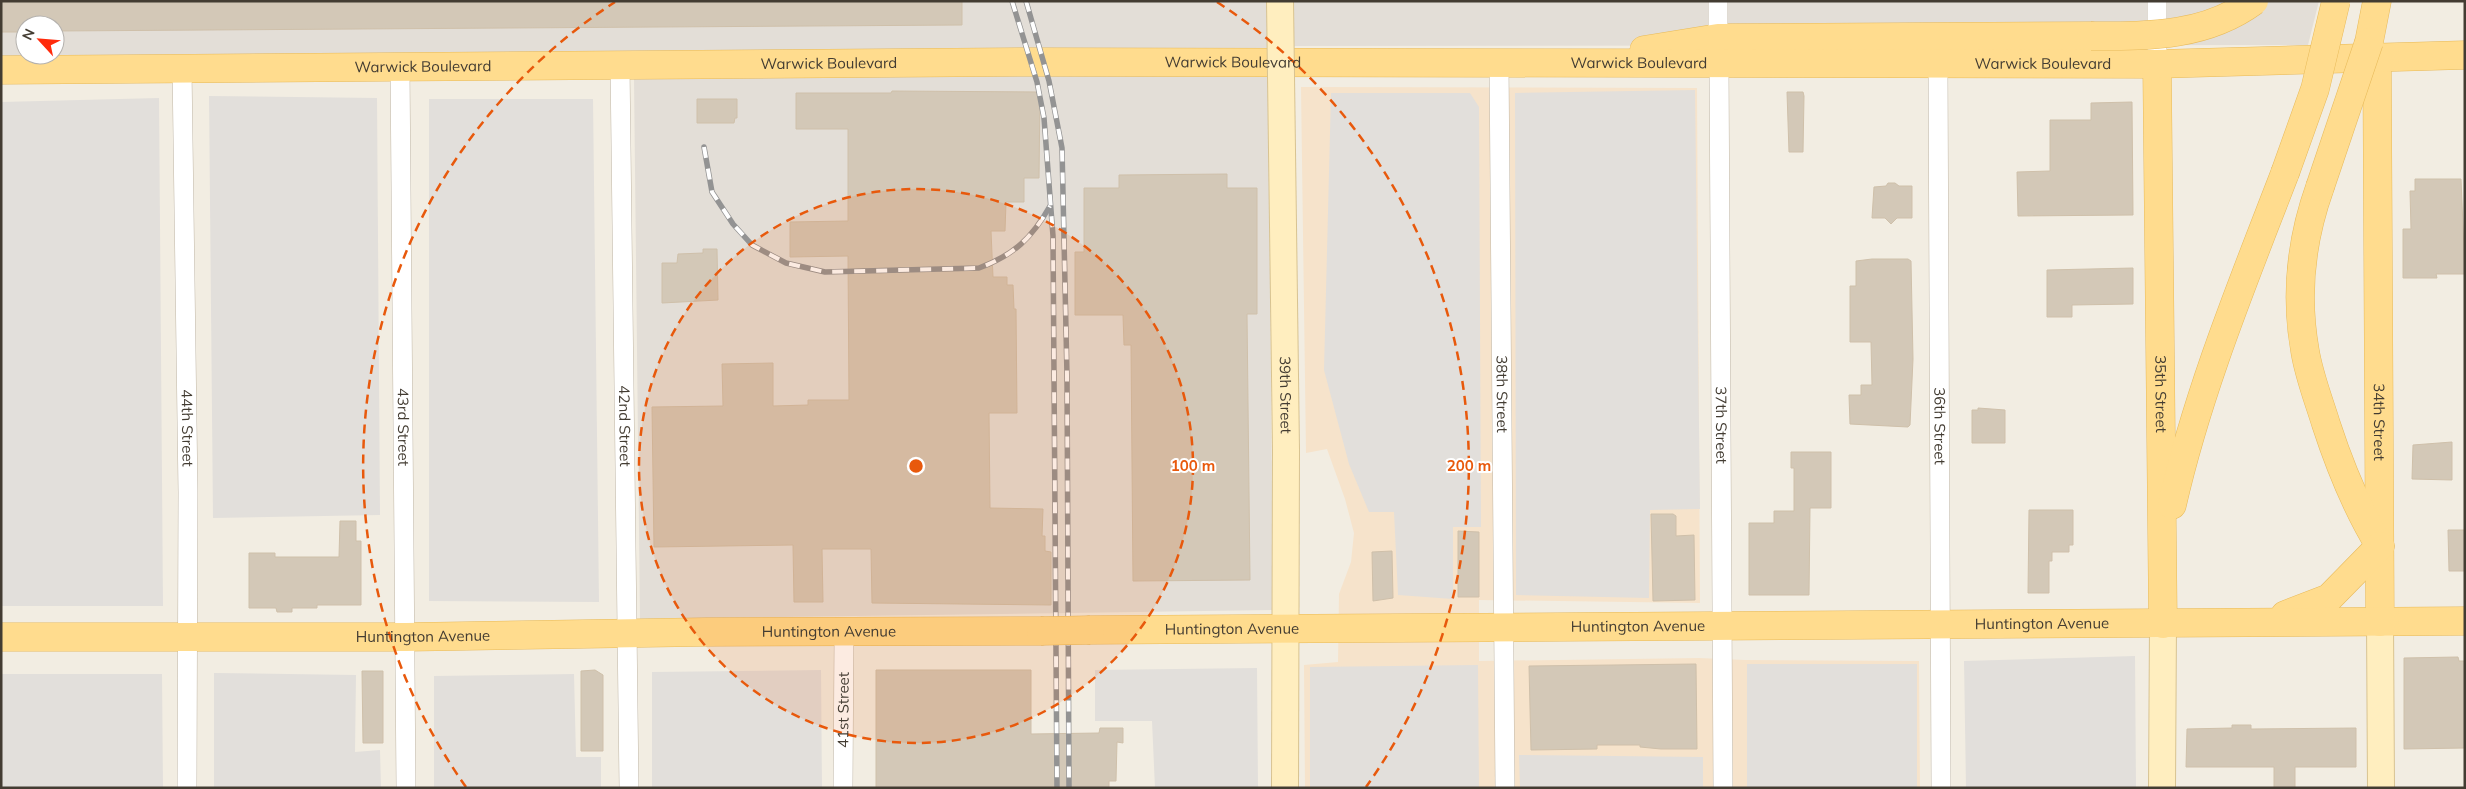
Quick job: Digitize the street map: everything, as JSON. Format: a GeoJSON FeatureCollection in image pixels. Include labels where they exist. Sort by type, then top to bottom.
{"type":"FeatureCollection","features":[{"type":"Feature","properties":{"kind":"main road","name":"39th Street"},"geometry":{"type":"LineString","coordinates":[[1280,1],[1286,450],[1287,628],[1285,788]]}},
{"type":"Feature","properties":{"kind":"main road"},"geometry":{"type":"LineString","coordinates":[[1719,50],[2164,35],[2193,30],[2225,18],[2254,1]]}},
{"type":"Feature","properties":{"kind":"main road"},"geometry":{"type":"LineString","coordinates":[[2163,546],[2180,472],[2204,390],[2315,89],[2336,1]]}},
{"type":"Feature","properties":{"kind":"main road"},"geometry":{"type":"LineString","coordinates":[[2259,624],[2307,608],[2329,598],[2380,546],[2354,500],[2333,445],[2305,352],[2300,308],[2300,273],[2308,224],[2369,42],[2377,1]]}},
{"type":"Feature","properties":{"kind":"main road","name":"Warwick Boulevard"},"geometry":{"type":"LineString","coordinates":[[1,70],[620,65],[1565,62],[1719,50],[1938,64],[2157,64],[2377,56],[2465,55]]}},
{"type":"Feature","properties":{"kind":"main road","name":"34th Street"},"geometry":{"type":"LineString","coordinates":[[2377,56],[2381,788]]}},
{"type":"Feature","properties":{"kind":"main road","name":"35th Street"},"geometry":{"type":"LineString","coordinates":[[2157,64],[2164,624],[2162,788]]}},
{"type":"Feature","properties":{"kind":"main road","name":"Huntington Avenue"},"geometry":{"type":"LineString","coordinates":[[1,637],[406,637],[1287,628],[2259,624],[2465,621]]}},
{"type":"Feature","properties":{"kind":"street","name":"37th Street"},"geometry":{"type":"LineString","coordinates":[[1718,1],[1722,788]]}},
{"type":"Feature","properties":{"kind":"street","name":"35th Street"},"geometry":{"type":"LineString","coordinates":[[2157,1],[2157,64]]}},
{"type":"Feature","properties":{"kind":"street","name":"38th Street"},"geometry":{"type":"LineString","coordinates":[[1499,62],[1505,788]]}},
{"type":"Feature","properties":{"kind":"street","name":"36th Street"},"geometry":{"type":"LineString","coordinates":[[1938,64],[1941,788]]}},
{"type":"Feature","properties":{"kind":"street","name":"42nd Street"},"geometry":{"type":"LineString","coordinates":[[620,65],[629,788]]}},
{"type":"Feature","properties":{"kind":"street","name":"43rd Street"},"geometry":{"type":"LineString","coordinates":[[400,67],[406,788]]}},
{"type":"Feature","properties":{"kind":"street","name":"44th Street"},"geometry":{"type":"LineString","coordinates":[[182,68],[188,486],[186,636],[187,788]]}},
{"type":"Feature","properties":{"kind":"street","name":"41st Street"},"geometry":{"type":"LineString","coordinates":[[843,788],[844,633]]}},
{"type":"Feature","properties":{"kind":"shaded area"},"geometry":{"type":"Polygon","coordinates":[[[1,1],[2319,1],[2308,45],[1268,46],[1273,610],[640,619],[634,78],[1,83],[1,1]]]}},
{"type":"Feature","properties":{"kind":"shaded area"},"geometry":{"type":"Polygon","coordinates":[[[1301,87],[1697,88],[1700,603],[1479,600],[1479,661],[1699,658],[1919,661],[1920,788],[1305,788],[1304,665],[1338,662],[1339,594],[1351,562],[1354,533],[1345,499],[1327,449],[1306,453],[1301,87]]]}},
{"type":"Feature","properties":{"kind":"shaded area"},"geometry":{"type":"Polygon","coordinates":[[[1695,90],[1700,509],[1650,510],[1649,598],[1516,595],[1515,93],[1695,90]]]}},
{"type":"Feature","properties":{"kind":"shaded area"},"geometry":{"type":"Polygon","coordinates":[[[1331,93],[1470,93],[1479,107],[1481,527],[1453,527],[1453,599],[1398,595],[1394,512],[1369,512],[1349,464],[1324,370],[1331,93]]]}},
{"type":"Feature","properties":{"kind":"shaded area"},"geometry":{"type":"Polygon","coordinates":[[[209,96],[377,98],[380,515],[213,518],[209,96]]]}},
{"type":"Feature","properties":{"kind":"shaded area"},"geometry":{"type":"Polygon","coordinates":[[[159,98],[163,606],[1,606],[1,102],[159,98]]]}},
{"type":"Feature","properties":{"kind":"shaded area"},"geometry":{"type":"Polygon","coordinates":[[[429,99],[593,99],[599,602],[429,601],[429,99]]]}},
{"type":"Feature","properties":{"kind":"shaded area"},"geometry":{"type":"Polygon","coordinates":[[[2135,656],[2136,788],[1966,788],[1964,661],[2135,656]]]}},
{"type":"Feature","properties":{"kind":"shaded area"},"geometry":{"type":"Polygon","coordinates":[[[1747,664],[1917,664],[1917,788],[1747,788],[1747,664]]]}},
{"type":"Feature","properties":{"kind":"shaded area"},"geometry":{"type":"Polygon","coordinates":[[[1478,665],[1479,788],[1310,788],[1310,667],[1478,665]]]}},
{"type":"Feature","properties":{"kind":"shaded area"},"geometry":{"type":"Polygon","coordinates":[[[1257,668],[1258,788],[1155,788],[1152,721],[1095,721],[1095,670],[1257,668]]]}},
{"type":"Feature","properties":{"kind":"shaded area"},"geometry":{"type":"Polygon","coordinates":[[[821,670],[822,788],[652,788],[652,672],[821,670]]]}},
{"type":"Feature","properties":{"kind":"shaded area"},"geometry":{"type":"Polygon","coordinates":[[[214,673],[356,675],[355,752],[380,750],[381,788],[214,788],[214,673]]]}},
{"type":"Feature","properties":{"kind":"shaded area"},"geometry":{"type":"Polygon","coordinates":[[[1,674],[162,674],[163,788],[1,788],[1,674]]]}},
{"type":"Feature","properties":{"kind":"shaded area"},"geometry":{"type":"Polygon","coordinates":[[[574,674],[576,757],[601,757],[601,788],[434,788],[434,676],[574,674]]]}},
{"type":"Feature","properties":{"kind":"shaded area"},"geometry":{"type":"Polygon","coordinates":[[[1519,755],[1703,757],[1703,788],[1520,788],[1519,755]]]}},
{"type":"Feature","properties":{"kind":"building"},"geometry":{"type":"Polygon","coordinates":[[[1,1],[962,1],[962,25],[65,31],[65,15],[15,15],[15,32],[1,32],[1,1]]]}},
{"type":"Feature","properties":{"kind":"building"},"geometry":{"type":"Polygon","coordinates":[[[892,91],[1040,92],[1039,178],[1024,178],[1024,202],[1006,202],[1005,231],[991,231],[993,277],[1007,277],[1007,285],[1013,285],[1014,309],[1016,309],[1017,413],[989,413],[990,508],[1043,509],[1042,536],[1045,536],[1045,551],[1051,552],[1051,605],[872,603],[871,549],[822,549],[823,602],[794,602],[793,545],[654,547],[652,407],[723,406],[722,364],[773,363],[773,406],[808,405],[808,400],[849,400],[848,256],[790,257],[790,222],[848,221],[848,129],[796,129],[796,93],[891,93],[892,91]]]}},
{"type":"Feature","properties":{"kind":"building"},"geometry":{"type":"Polygon","coordinates":[[[1787,92],[1803,92],[1803,152],[1789,152],[1787,92]]]}},
{"type":"Feature","properties":{"kind":"building"},"geometry":{"type":"Polygon","coordinates":[[[697,99],[737,99],[737,118],[735,118],[734,123],[697,123],[697,99]]]}},
{"type":"Feature","properties":{"kind":"building"},"geometry":{"type":"Polygon","coordinates":[[[2132,102],[2133,215],[2018,216],[2017,172],[2050,171],[2050,120],[2091,120],[2091,103],[2132,102]]]}},
{"type":"Feature","properties":{"kind":"building"},"geometry":{"type":"Polygon","coordinates":[[[1227,174],[1227,188],[1257,188],[1257,314],[1247,314],[1250,580],[1133,581],[1131,345],[1124,345],[1123,315],[1075,315],[1075,252],[1084,252],[1084,188],[1119,188],[1119,175],[1227,174]]]}},
{"type":"Feature","properties":{"kind":"building"},"geometry":{"type":"Polygon","coordinates":[[[2415,179],[2461,179],[2465,274],[2436,274],[2437,278],[2403,278],[2403,229],[2411,229],[2410,191],[2415,191],[2415,179]]]}},
{"type":"Feature","properties":{"kind":"building"},"geometry":{"type":"Polygon","coordinates":[[[1888,183],[1895,183],[1899,186],[1912,186],[1912,218],[1897,218],[1891,224],[1885,218],[1872,218],[1874,187],[1886,186],[1888,183]]]}},
{"type":"Feature","properties":{"kind":"building"},"geometry":{"type":"Polygon","coordinates":[[[703,249],[717,249],[718,300],[662,303],[662,263],[677,263],[678,254],[703,253],[703,249]]]}},
{"type":"Feature","properties":{"kind":"building"},"geometry":{"type":"Polygon","coordinates":[[[1908,259],[1911,261],[1913,359],[1910,425],[1908,427],[1850,424],[1849,395],[1861,395],[1861,385],[1872,385],[1871,342],[1850,342],[1850,286],[1856,286],[1856,261],[1908,259]]]}},
{"type":"Feature","properties":{"kind":"building"},"geometry":{"type":"Polygon","coordinates":[[[2133,268],[2133,304],[2072,305],[2072,317],[2047,317],[2047,270],[2133,268]]]}},
{"type":"Feature","properties":{"kind":"building"},"geometry":{"type":"Polygon","coordinates":[[[1978,408],[2005,410],[2005,443],[1972,443],[1972,410],[1978,410],[1978,408]]]}},
{"type":"Feature","properties":{"kind":"building"},"geometry":{"type":"Polygon","coordinates":[[[2452,442],[2452,480],[2412,479],[2413,445],[2452,442]]]}},
{"type":"Feature","properties":{"kind":"building"},"geometry":{"type":"Polygon","coordinates":[[[1791,452],[1831,452],[1831,508],[1810,508],[1809,595],[1749,595],[1749,523],[1774,523],[1774,511],[1794,511],[1794,468],[1791,468],[1791,452]]]}},
{"type":"Feature","properties":{"kind":"building"},"geometry":{"type":"Polygon","coordinates":[[[2029,510],[2073,510],[2073,545],[2069,545],[2069,552],[2052,552],[2052,561],[2049,561],[2049,593],[2028,593],[2029,510]]]}},
{"type":"Feature","properties":{"kind":"building"},"geometry":{"type":"Polygon","coordinates":[[[1651,514],[1673,514],[1676,516],[1676,536],[1694,535],[1695,600],[1653,601],[1651,514]]]}},
{"type":"Feature","properties":{"kind":"building"},"geometry":{"type":"Polygon","coordinates":[[[340,521],[356,521],[356,541],[361,541],[361,605],[317,605],[317,608],[292,608],[292,612],[277,612],[276,608],[249,608],[249,553],[275,553],[275,557],[339,557],[340,521]]]}},
{"type":"Feature","properties":{"kind":"building"},"geometry":{"type":"Polygon","coordinates":[[[2448,530],[2465,530],[2465,571],[2449,571],[2448,530]]]}},
{"type":"Feature","properties":{"kind":"building"},"geometry":{"type":"Polygon","coordinates":[[[1458,531],[1479,532],[1479,597],[1458,597],[1458,531]]]}},
{"type":"Feature","properties":{"kind":"building"},"geometry":{"type":"Polygon","coordinates":[[[1392,551],[1393,598],[1373,601],[1372,552],[1392,551]]]}},
{"type":"Feature","properties":{"kind":"building"},"geometry":{"type":"Polygon","coordinates":[[[2458,657],[2459,661],[2465,661],[2465,748],[2404,749],[2404,658],[2458,657]]]}},
{"type":"Feature","properties":{"kind":"building"},"geometry":{"type":"Polygon","coordinates":[[[1696,664],[1697,749],[1661,749],[1640,747],[1640,745],[1597,745],[1597,749],[1531,750],[1529,666],[1696,664]]]}},
{"type":"Feature","properties":{"kind":"building"},"geometry":{"type":"Polygon","coordinates":[[[595,670],[603,675],[603,751],[581,751],[581,671],[595,670]]]}},
{"type":"Feature","properties":{"kind":"building"},"geometry":{"type":"Polygon","coordinates":[[[876,670],[1031,670],[1031,734],[1099,733],[1100,728],[1123,728],[1123,743],[1117,742],[1116,781],[1109,781],[1109,788],[876,788],[876,670]]]}},
{"type":"Feature","properties":{"kind":"building"},"geometry":{"type":"Polygon","coordinates":[[[362,671],[383,671],[383,743],[363,743],[362,671]]]}},
{"type":"Feature","properties":{"kind":"building"},"geometry":{"type":"Polygon","coordinates":[[[2232,725],[2251,725],[2251,729],[2356,728],[2356,767],[2295,767],[2295,788],[2274,788],[2274,767],[2186,767],[2187,729],[2232,728],[2232,725]]]}},
{"type":"Feature","properties":{"kind":"railway"},"geometry":{"type":"LineString","coordinates":[[1012,1],[1037,82],[1044,118],[1053,236],[1057,788]]}},
{"type":"Feature","properties":{"kind":"railway"},"geometry":{"type":"LineString","coordinates":[[1026,1],[1049,81],[1062,148],[1067,375],[1069,788]]}},
{"type":"Feature","properties":{"kind":"railway"},"geometry":{"type":"LineString","coordinates":[[704,147],[712,192],[733,224],[752,245],[786,263],[825,272],[979,268],[1002,257],[1021,244],[1036,227],[1050,206]]}}]}
